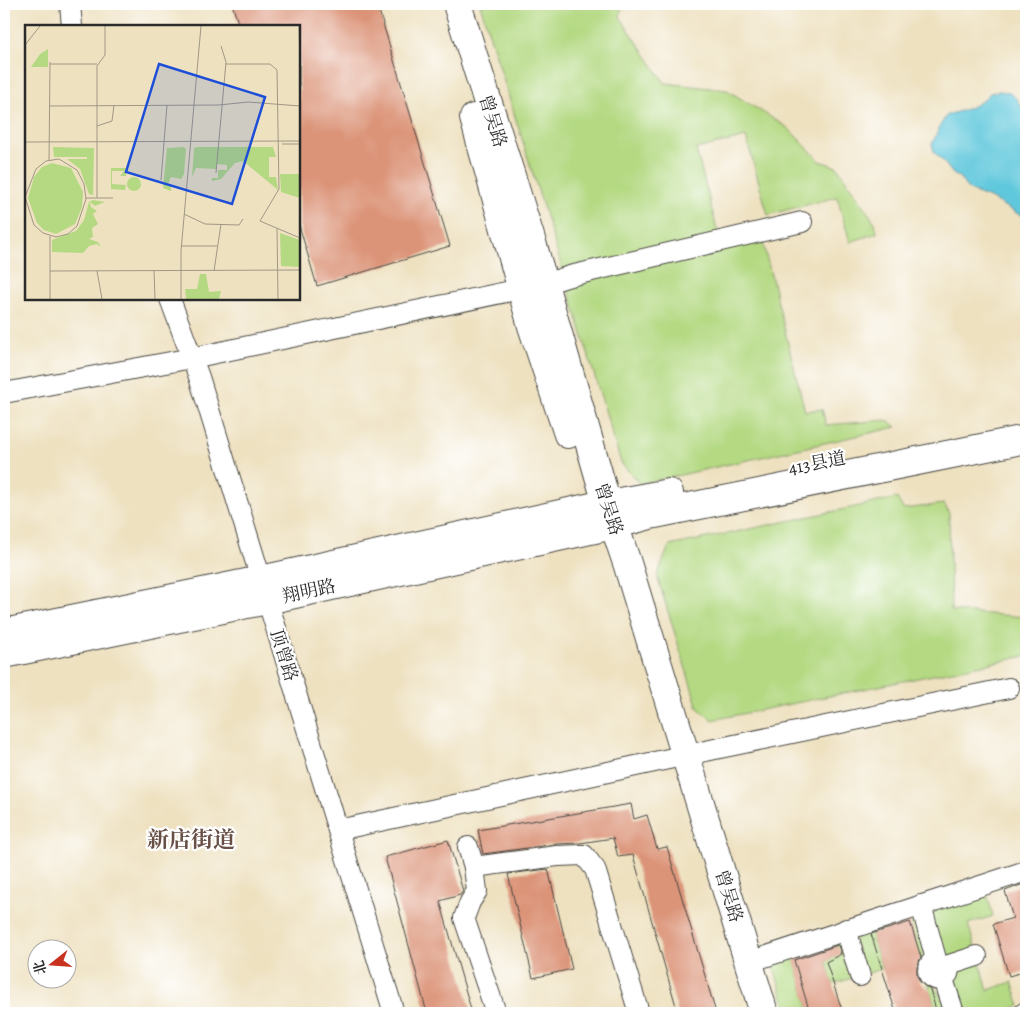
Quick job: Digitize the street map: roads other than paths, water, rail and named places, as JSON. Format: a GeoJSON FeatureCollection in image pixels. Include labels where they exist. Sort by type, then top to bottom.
{"type":"FeatureCollection","features":[{"type":"Feature","properties":{"kind":"street"},"geometry":{"type":"LineString","coordinates":[[70,4],[72,25]]}},
{"type":"Feature","properties":{"kind":"street","name":"曾吴路"},"geometry":{"type":"LineString","coordinates":[[441,4],[533,286]]}},
{"type":"Feature","properties":{"kind":"street","name":"曾吴路"},"geometry":{"type":"LineString","coordinates":[[456,4],[533,286],[532,326],[603,516],[677,758],[744,1013]]}},
{"type":"Feature","properties":{"kind":"street"},"geometry":{"type":"LineString","coordinates":[[4,393],[192,358],[533,286],[802,222]]}},
{"type":"Feature","properties":{"kind":"street","name":"顶曾路"},"geometry":{"type":"LineString","coordinates":[[170,300],[192,358],[394,1013]]}},
{"type":"Feature","properties":{"kind":"street","name":"413县道"},"geometry":{"type":"LineString","coordinates":[[603,516],[645,498],[1026,421]]}},
{"type":"Feature","properties":{"kind":"street","name":"413县道"},"geometry":{"type":"LineString","coordinates":[[603,516],[650,515],[1026,439]]}},
{"type":"Feature","properties":{"kind":"street","name":"翔明路"},"geometry":{"type":"LineString","coordinates":[[4,654],[264,590],[603,516]]}},
{"type":"Feature","properties":{"kind":"street","name":"翔明路"},"geometry":{"type":"LineString","coordinates":[[4,633],[264,590]]}},
{"type":"Feature","properties":{"kind":"street"},"geometry":{"type":"LineString","coordinates":[[338,830],[1009,688]]}},
{"type":"Feature","properties":{"kind":"street","name":"曾吴路"},"geometry":{"type":"LineString","coordinates":[[677,758],[749,962],[764,1013]]}},
{"type":"Feature","properties":{"kind":"street"},"geometry":{"type":"LineString","coordinates":[[468,847],[474,867],[477,891],[470,902],[464,918],[496,1013]]}},
{"type":"Feature","properties":{"kind":"street"},"geometry":{"type":"LineString","coordinates":[[474,867],[557,856],[584,855],[595,869],[639,1013]]}},
{"type":"Feature","properties":{"kind":"street"},"geometry":{"type":"LineString","coordinates":[[749,962],[1026,871]]}},
{"type":"Feature","properties":{"kind":"street"},"geometry":{"type":"LineString","coordinates":[[921,905],[943,968],[954,1013]]}},
{"type":"Feature","properties":{"kind":"street"},"geometry":{"type":"LineString","coordinates":[[846,929],[860,976]]}},
{"type":"Feature","properties":{"kind":"street"},"geometry":{"type":"LineString","coordinates":[[943,968],[978,956]]}},
{"type":"Feature","properties":{"kind":"water"},"geometry":{"type":"Polygon","coordinates":[[[998,91],[1013,95],[1026,113],[1026,213],[1020,215],[966,187],[959,177],[953,174],[934,152],[932,144],[947,115],[981,102],[990,93],[998,91]]]}},
{"type":"Feature","properties":{"kind":"district","name":"新店街道"},"geometry":{"type":"Point","coordinates":[191,839]}}]}
